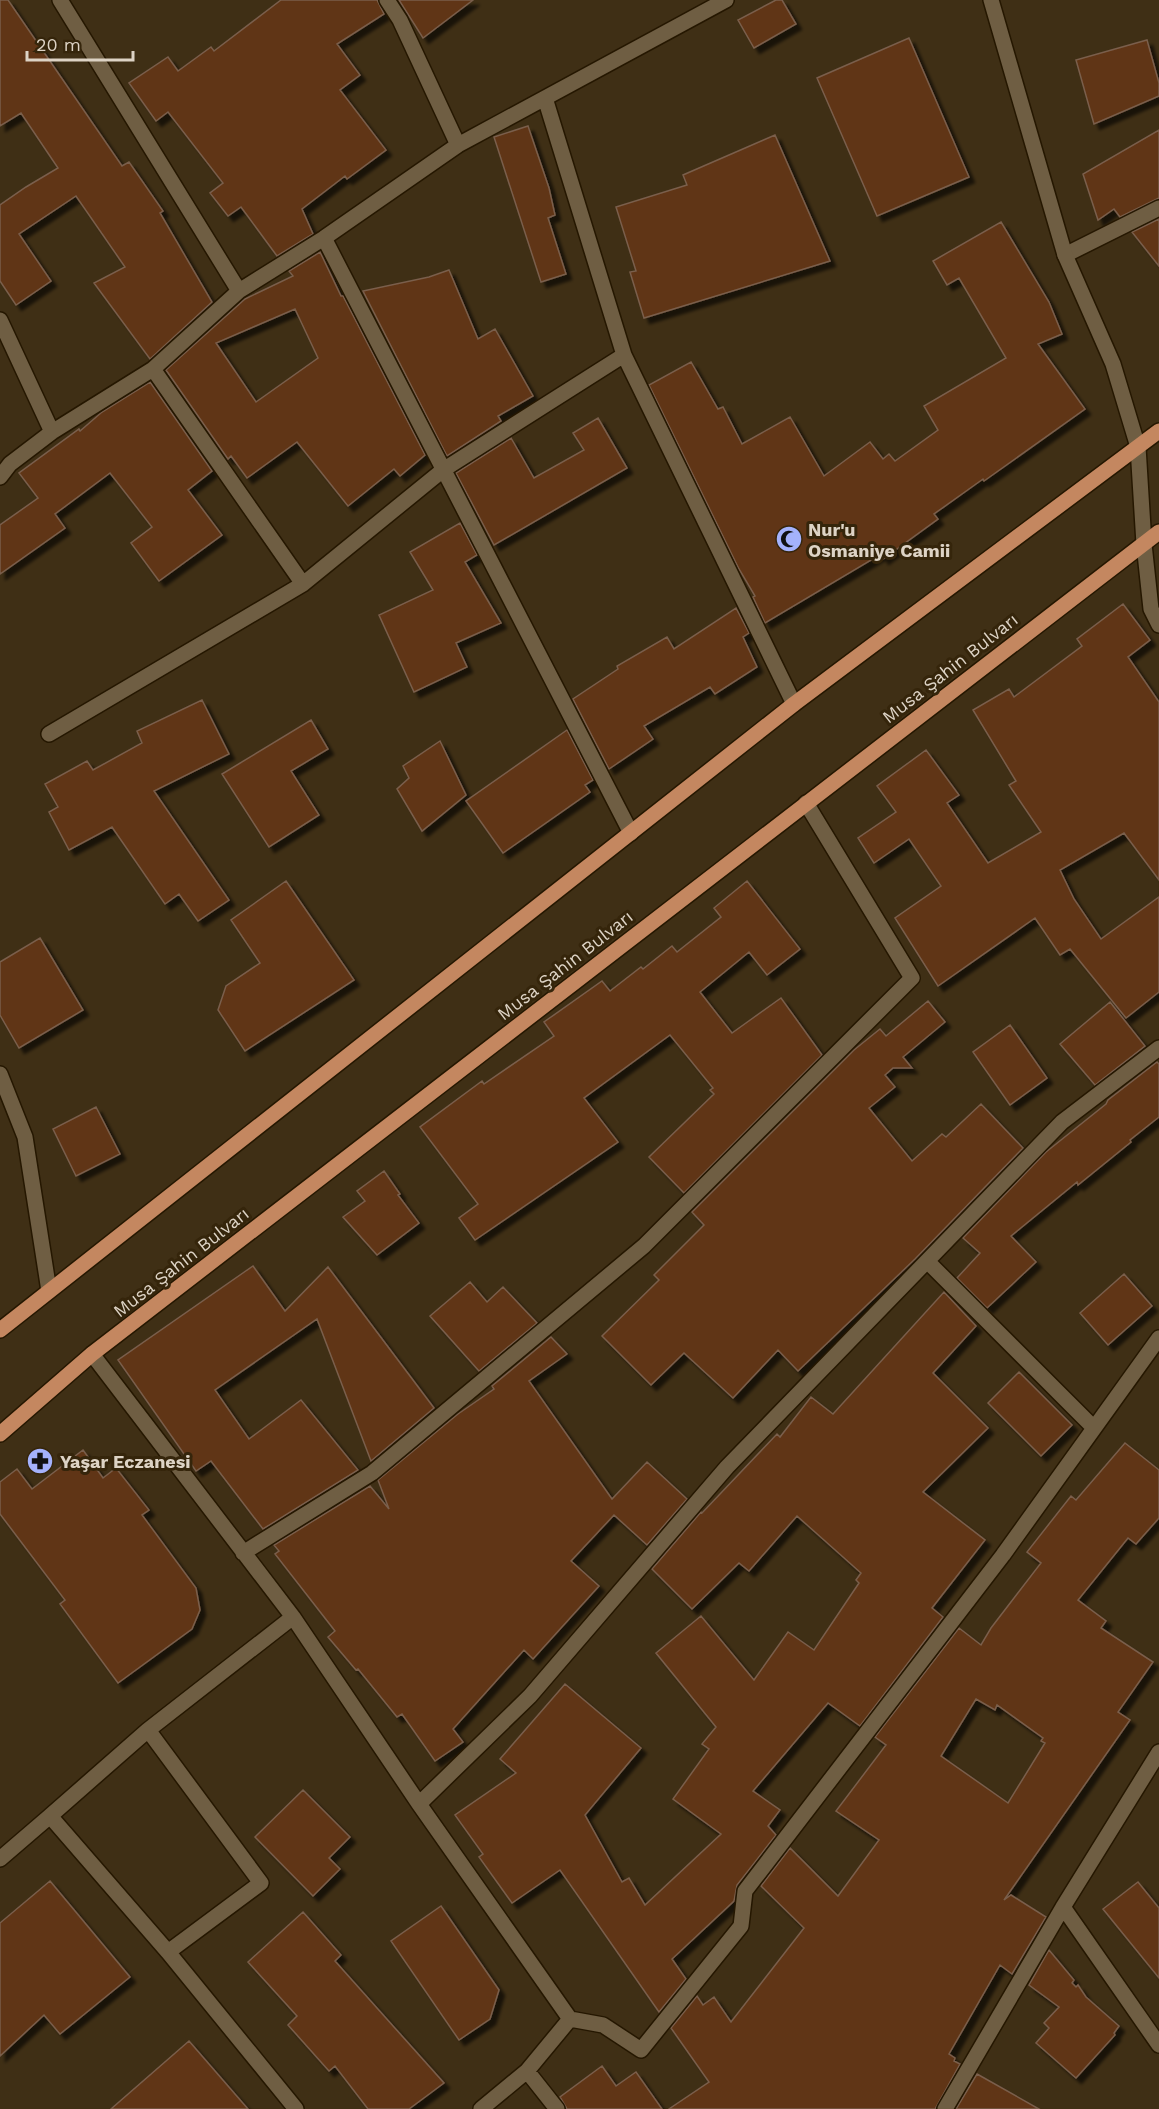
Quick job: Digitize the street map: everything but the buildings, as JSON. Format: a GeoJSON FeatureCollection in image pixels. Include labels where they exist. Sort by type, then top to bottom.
{"type":"FeatureCollection","features":[{"type":"Feature","properties":{"kind":"main road"},"geometry":{"type":"LineString","coordinates":[[0,1330],[794,704],[1159,431]]}},
{"type":"Feature","properties":{"kind":"main road","name":"Musa Şahin Bulvarı"},"geometry":{"type":"LineString","coordinates":[[0,1434],[92,1354],[1159,532]]}},
{"type":"Feature","properties":{"kind":"street"},"geometry":{"type":"LineString","coordinates":[[60,0],[239,291]]}},
{"type":"Feature","properties":{"kind":"street"},"geometry":{"type":"LineString","coordinates":[[387,0],[400,20],[458,145]]}},
{"type":"Feature","properties":{"kind":"street"},"geometry":{"type":"LineString","coordinates":[[0,477],[10,464],[52,432],[153,369],[239,291],[324,238],[458,145],[726,0]]}},
{"type":"Feature","properties":{"kind":"street"},"geometry":{"type":"LineString","coordinates":[[991,0],[1065,255],[1113,364],[1138,447],[1143,544],[1151,609],[1159,625]]}},
{"type":"Feature","properties":{"kind":"street"},"geometry":{"type":"LineString","coordinates":[[544,98],[624,355],[794,704]]}},
{"type":"Feature","properties":{"kind":"street"},"geometry":{"type":"LineString","coordinates":[[1065,255],[1159,208]]}},
{"type":"Feature","properties":{"kind":"street"},"geometry":{"type":"LineString","coordinates":[[324,238],[631,833]]}},
{"type":"Feature","properties":{"kind":"street"},"geometry":{"type":"LineString","coordinates":[[0,320],[52,432]]}},
{"type":"Feature","properties":{"kind":"street"},"geometry":{"type":"LineString","coordinates":[[49,734],[303,584],[443,470],[624,355]]}},
{"type":"Feature","properties":{"kind":"street"},"geometry":{"type":"LineString","coordinates":[[153,369],[303,584]]}},
{"type":"Feature","properties":{"kind":"street"},"geometry":{"type":"LineString","coordinates":[[1143,544],[1159,562]]}},
{"type":"Feature","properties":{"kind":"street"},"geometry":{"type":"LineString","coordinates":[[243,1553],[372,1473],[644,1246],[912,978],[806,803]]}},
{"type":"Feature","properties":{"kind":"street"},"geometry":{"type":"LineString","coordinates":[[419,1804],[530,1696],[727,1467],[1062,1122],[1159,1048]]}},
{"type":"Feature","properties":{"kind":"street"},"geometry":{"type":"LineString","coordinates":[[0,1074],[25,1137],[49,1291]]}},
{"type":"Feature","properties":{"kind":"street"},"geometry":{"type":"LineString","coordinates":[[927,1261],[1094,1428]]}},
{"type":"Feature","properties":{"kind":"street"},"geometry":{"type":"LineString","coordinates":[[92,1354],[293,1617],[419,1804],[570,2019],[603,2025],[641,2050],[741,1926],[745,1891],[996,1564],[1159,1338]]}},
{"type":"Feature","properties":{"kind":"street"},"geometry":{"type":"LineString","coordinates":[[0,1859],[148,1730],[293,1617]]}},
{"type":"Feature","properties":{"kind":"street"},"geometry":{"type":"LineString","coordinates":[[148,1730],[261,1883],[168,1952]]}},
{"type":"Feature","properties":{"kind":"street"},"geometry":{"type":"LineString","coordinates":[[945,2109],[1063,1907],[1159,1752]]}},
{"type":"Feature","properties":{"kind":"street"},"geometry":{"type":"LineString","coordinates":[[50,1816],[168,1952],[296,2109]]}},
{"type":"Feature","properties":{"kind":"street"},"geometry":{"type":"LineString","coordinates":[[1063,1907],[1159,2045]]}},
{"type":"Feature","properties":{"kind":"street"},"geometry":{"type":"LineString","coordinates":[[481,2109],[527,2071],[570,2019]]}},
{"type":"Feature","properties":{"kind":"street"},"geometry":{"type":"LineString","coordinates":[[527,2071],[557,2109]]}},
{"type":"Feature","properties":{"kind":"place","name":"Nur'u Osmaniye Camii"},"geometry":{"type":"Point","coordinates":[789,539]}},
{"type":"Feature","properties":{"kind":"place","name":"Yaşar Eczanesi"},"geometry":{"type":"Point","coordinates":[40,1461]}}]}
